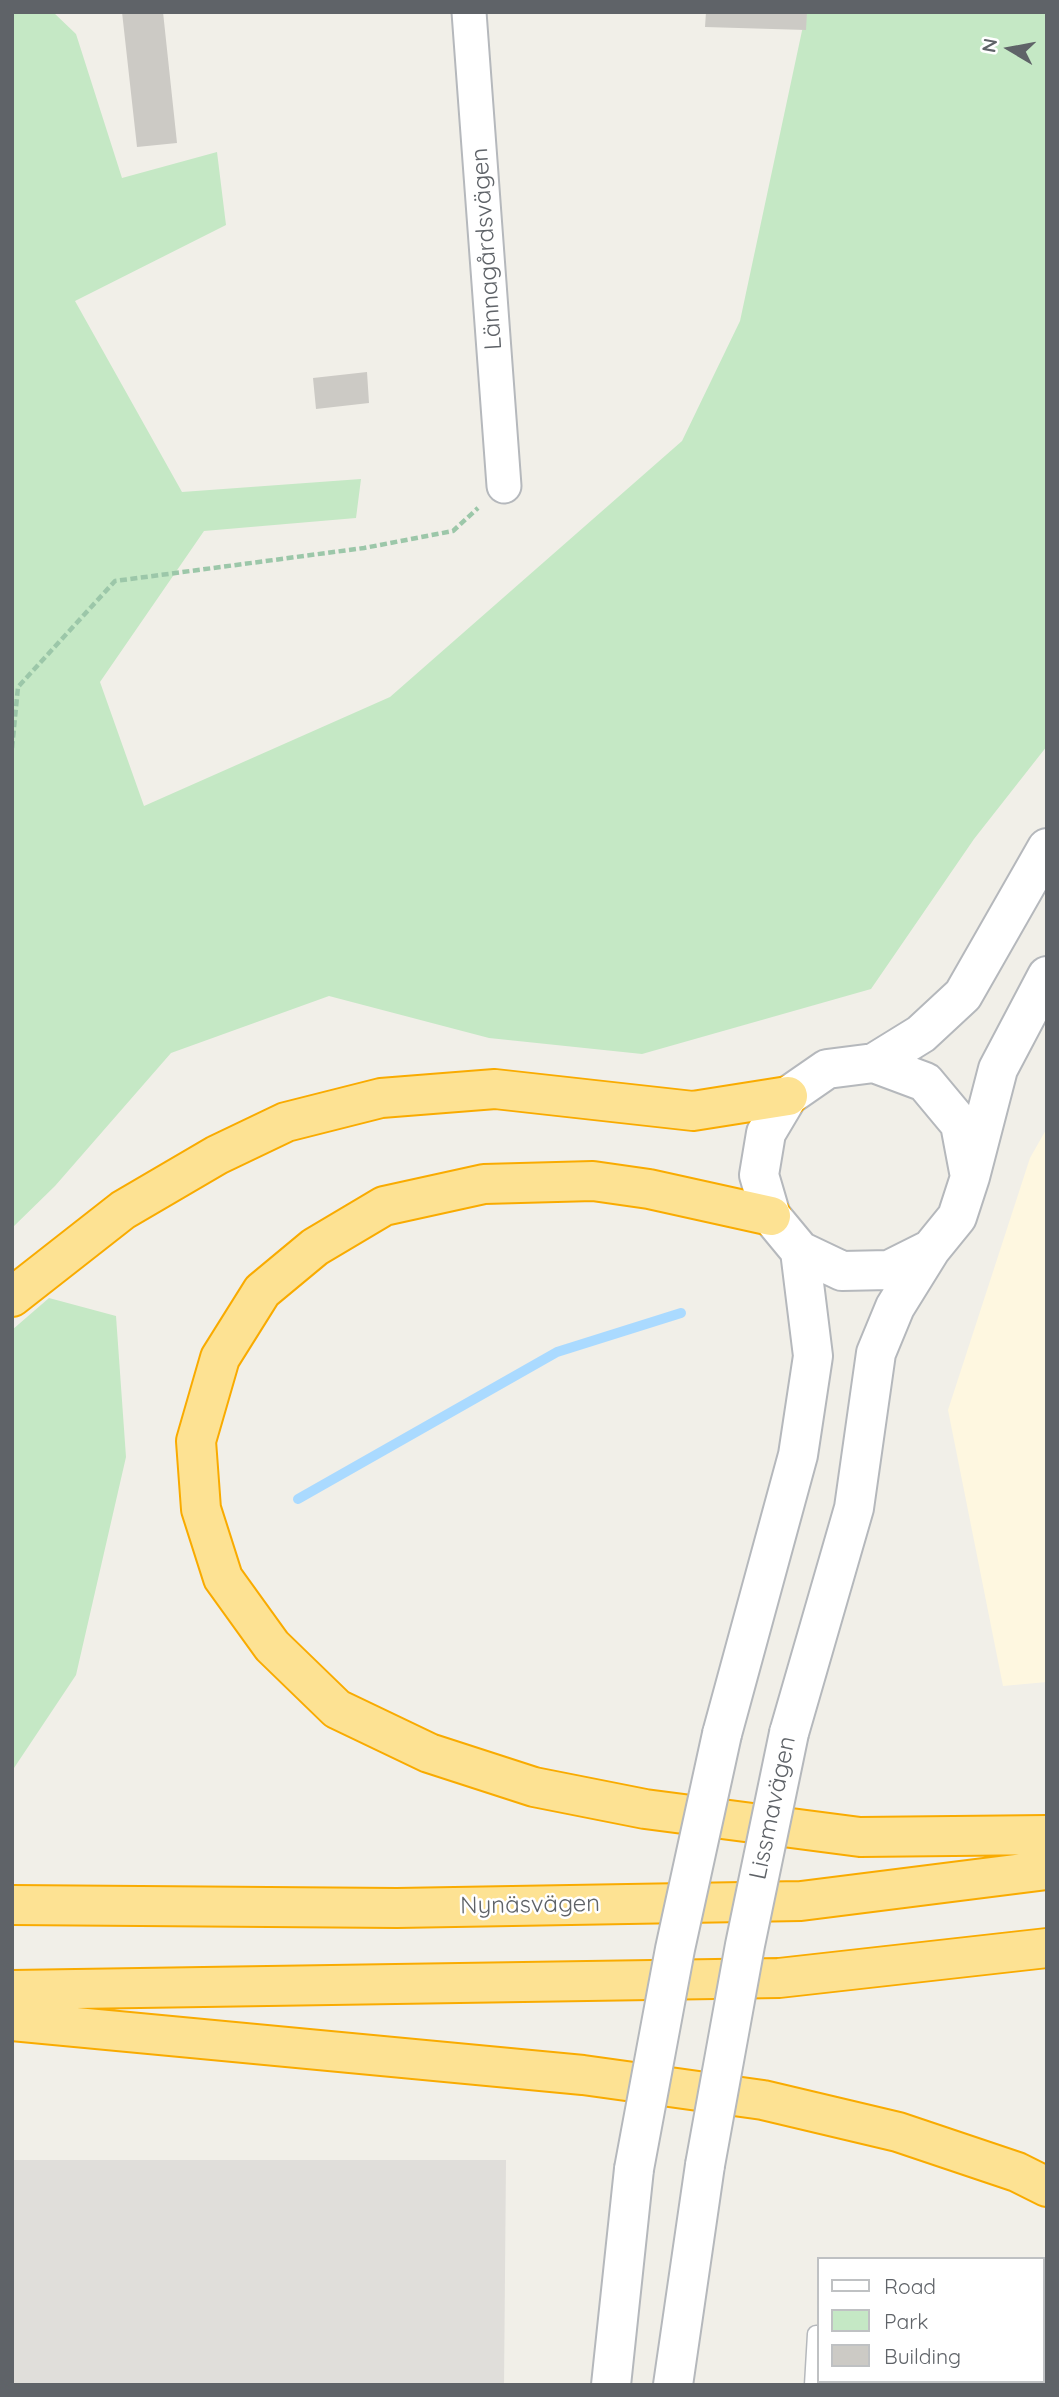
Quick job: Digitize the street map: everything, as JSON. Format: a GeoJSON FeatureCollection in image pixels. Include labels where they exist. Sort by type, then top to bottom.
{"type":"FeatureCollection","features":[{"type":"Feature","properties":{"kind":"highway"},"geometry":{"type":"LineString","coordinates":[[12,1297],[123,1210],[217,1155],[300,1118],[381,1098],[495,1089],[693,1111],[788,1096]]}},
{"type":"Feature","properties":{"kind":"highway"},"geometry":{"type":"LineString","coordinates":[[771,1216],[649,1189],[593,1181],[484,1184],[384,1206],[315,1247],[262,1292],[220,1359],[197,1441],[201,1509],[223,1578],[272,1646],[337,1709],[429,1753],[534,1787],[645,1809],[860,1837],[1047,1835]]}},
{"type":"Feature","properties":{"kind":"highway","name":"Nynäsvägen"},"geometry":{"type":"LineString","coordinates":[[12,1905],[397,1908],[801,1900],[1047,1870]]}},
{"type":"Feature","properties":{"kind":"highway"},"geometry":{"type":"LineString","coordinates":[[12,1990],[779,1978],[1047,1948]]}},
{"type":"Feature","properties":{"kind":"highway"},"geometry":{"type":"LineString","coordinates":[[12,2021],[583,2075],[763,2100],[898,2132],[1017,2172],[1047,2187]]}},
{"type":"Feature","properties":{"kind":"street","name":"Lännagårdsvägen"},"geometry":{"type":"LineString","coordinates":[[469,12],[504,486]]}},
{"type":"Feature","properties":{"kind":"street"},"geometry":{"type":"LineString","coordinates":[[1047,848],[963,995],[921,1034],[874,1063],[827,1069],[788,1096],[766,1133],[760,1175],[771,1216],[800,1251],[842,1270],[889,1270],[931,1249],[957,1217],[998,1069],[1047,976]]}},
{"type":"Feature","properties":{"kind":"street"},"geometry":{"type":"LineString","coordinates":[[874,1063],[925,1082],[960,1124],[970,1177]]}},
{"type":"Feature","properties":{"kind":"street","name":"Lissmavägen"},"geometry":{"type":"LineString","coordinates":[[673,2385],[705,2165],[745,1945],[789,1733],[854,1508],[876,1353],[895,1307],[931,1249]]}},
{"type":"Feature","properties":{"kind":"street"},"geometry":{"type":"LineString","coordinates":[[611,2385],[634,2169],[675,1949],[722,1734],[799,1455],[813,1356],[800,1251]]}},
{"type":"Feature","properties":{"kind":"lane"},"geometry":{"type":"LineString","coordinates":[[813,2385],[818,2334]]}},
{"type":"Feature","properties":{"kind":"path"},"geometry":{"type":"LineString","coordinates":[[12,748],[18,687],[115,581],[364,548],[453,531],[504,486]]}},
{"type":"Feature","properties":{"kind":"shaded area"},"geometry":{"type":"Polygon","coordinates":[[[1047,1128],[1047,1682],[1003,1686],[948,1410],[1030,1158],[1047,1128]]]}},
{"type":"Feature","properties":{"kind":"shaded area"},"geometry":{"type":"Polygon","coordinates":[[[12,2160],[506,2160],[504,2385],[12,2385],[12,2160]]]}},
{"type":"Feature","properties":{"kind":"green space"},"geometry":{"type":"Polygon","coordinates":[[[12,12],[53,12],[76,34],[122,178],[217,152],[226,225],[75,301],[182,492],[361,479],[356,518],[204,531],[100,682],[144,806],[390,697],[682,441],[740,321],[806,12],[1047,12],[1047,746],[974,839],[871,989],[642,1054],[489,1038],[329,996],[171,1053],[55,1186],[12,1228],[12,12]]]}},
{"type":"Feature","properties":{"kind":"green space"},"geometry":{"type":"Polygon","coordinates":[[[49,1298],[116,1316],[126,1457],[76,1675],[12,1771],[12,1330],[49,1298]]]}},
{"type":"Feature","properties":{"kind":"building"},"geometry":{"type":"Polygon","coordinates":[[[122,12],[163,12],[177,143],[137,147],[122,12]]]}},
{"type":"Feature","properties":{"kind":"building"},"geometry":{"type":"Polygon","coordinates":[[[706,12],[807,12],[806,30],[705,27],[706,12]]]}},
{"type":"Feature","properties":{"kind":"building"},"geometry":{"type":"Polygon","coordinates":[[[367,372],[369,403],[316,409],[313,378],[367,372]]]}},
{"type":"Feature","properties":{"kind":"waterway"},"geometry":{"type":"LineString","coordinates":[[298,1499],[557,1352],[681,1313]]}}]}
